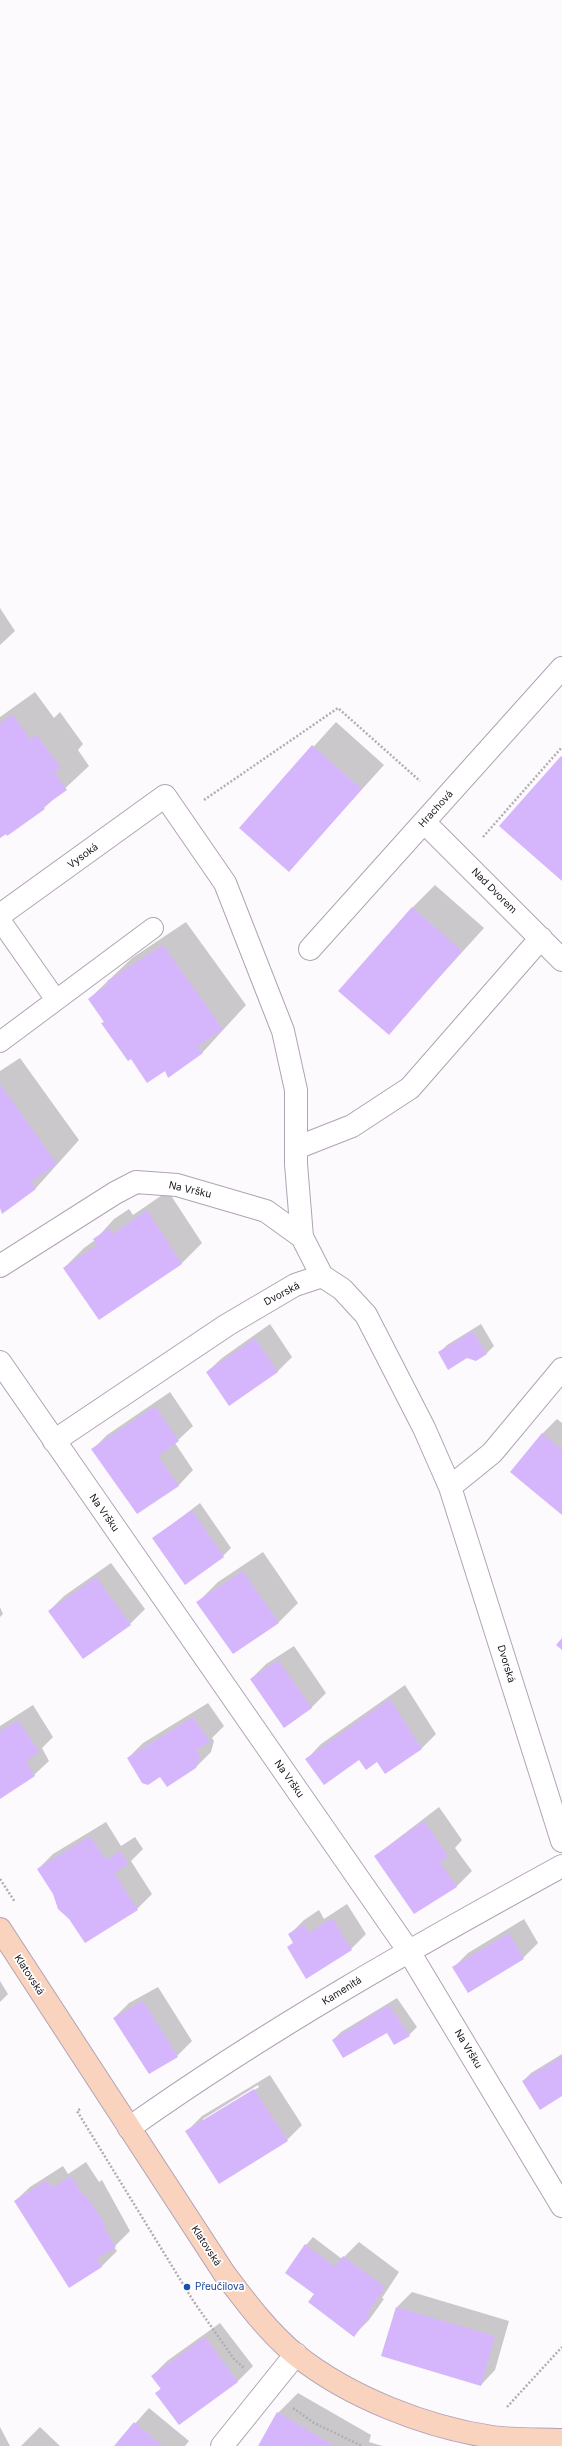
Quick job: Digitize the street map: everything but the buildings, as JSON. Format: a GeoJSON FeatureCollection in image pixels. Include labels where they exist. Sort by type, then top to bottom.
{"type":"FeatureCollection","features":[{"type":"Feature","properties":{"kind":"main road","name":"Klatovská"},"geometry":{"type":"LineString","coordinates":[[0,1929],[224,2273],[254,2313],[296,2354],[347,2387],[397,2412],[449,2428],[520,2442],[562,2440]]}},
{"type":"Feature","properties":{"kind":"street","name":"Hrachová"},"geometry":{"type":"LineString","coordinates":[[310,950],[562,668]]}},
{"type":"Feature","properties":{"kind":"street","name":"Vysoká"},"geometry":{"type":"LineString","coordinates":[[0,915],[165,796],[179,817]]}},
{"type":"Feature","properties":{"kind":"street"},"geometry":{"type":"LineString","coordinates":[[179,817],[225,883],[283,1031],[296,1090],[296,1148],[302,1237]]}},
{"type":"Feature","properties":{"kind":"street","name":"Nad Dvorem"},"geometry":{"type":"LineString","coordinates":[[424,822],[562,960]]}},
{"type":"Feature","properties":{"kind":"street"},"geometry":{"type":"LineString","coordinates":[[296,1148],[352,1126],[410,1088],[541,938]]}},
{"type":"Feature","properties":{"kind":"street","name":"Na Vršku"},"geometry":{"type":"LineString","coordinates":[[0,1266],[115,1193],[136,1182],[177,1185],[266,1211],[302,1237],[322,1276]]}},
{"type":"Feature","properties":{"kind":"street","name":"Dvorská"},"geometry":{"type":"LineString","coordinates":[[54,1441],[227,1324],[295,1285],[322,1276],[342,1289],[366,1315],[424,1428],[450,1487],[562,1841]]}},
{"type":"Feature","properties":{"kind":"street","name":"Na Vršku"},"geometry":{"type":"LineString","coordinates":[[0,1362],[408,1950],[562,2206]]}},
{"type":"Feature","properties":{"kind":"street"},"geometry":{"type":"LineString","coordinates":[[450,1487],[492,1453],[562,1370]]}},
{"type":"Feature","properties":{"kind":"street","name":"Kamenitá"},"geometry":{"type":"LineString","coordinates":[[129,2128],[168,2100],[408,1950],[562,1866]]}},
{"type":"Feature","properties":{"kind":"street"},"geometry":{"type":"LineString","coordinates":[[222,2446],[296,2354]]}},
{"type":"Feature","properties":{"kind":"lane"},"geometry":{"type":"LineString","coordinates":[[0,920],[56,1000]]}},
{"type":"Feature","properties":{"kind":"lane"},"geometry":{"type":"LineString","coordinates":[[0,1042],[153,928]]}},
{"type":"Feature","properties":{"kind":"path"},"geometry":{"type":"LineString","coordinates":[[179,817],[338,708],[443,802]]}},
{"type":"Feature","properties":{"kind":"path"},"geometry":{"type":"LineString","coordinates":[[463,860],[562,747]]}},
{"type":"Feature","properties":{"kind":"path"},"geometry":{"type":"LineString","coordinates":[[0,1879],[17,1905]]}},
{"type":"Feature","properties":{"kind":"path"},"geometry":{"type":"LineString","coordinates":[[499,2406],[507,2407],[562,2347]]}},
{"type":"Feature","properties":{"kind":"place","name":"Přeučilova"},"geometry":{"type":"Point","coordinates":[187,2287]}}]}
